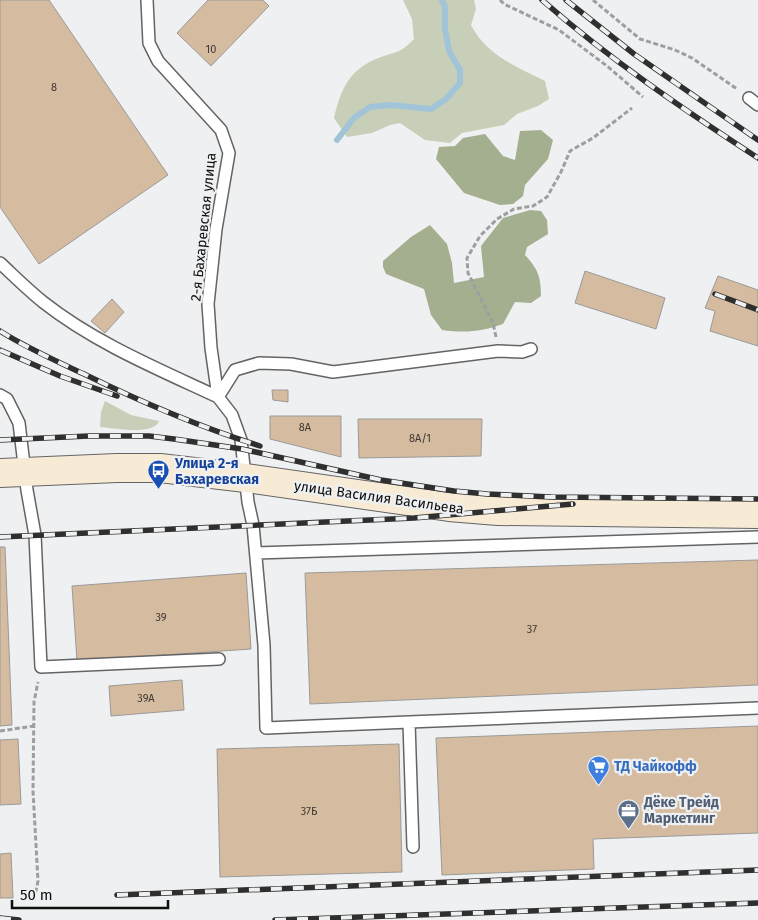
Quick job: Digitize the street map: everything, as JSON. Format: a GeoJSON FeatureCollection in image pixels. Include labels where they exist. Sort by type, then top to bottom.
{"type":"FeatureCollection","features":[{"type":"Feature","properties":{"kind":"main road","name":"улица Василия Васильева"},"geometry":{"type":"LineString","coordinates":[[13,472],[160,468],[246,478],[416,503],[498,511],[758,514]]}},
{"type":"Feature","properties":{"kind":"lane","name":"2-я Бахаревская улица"},"geometry":{"type":"LineString","coordinates":[[146,0],[149,43],[158,61],[221,130],[228,153],[216,229],[208,304],[211,348],[218,397],[227,406],[236,422],[241,440],[256,553],[264,645],[266,728],[409,722]]}},
{"type":"Feature","properties":{"kind":"lane"},"geometry":{"type":"LineString","coordinates":[[0,263],[44,302],[100,340],[218,397],[235,370],[259,364],[291,364],[333,372],[498,351],[522,352],[531,349]]}},
{"type":"Feature","properties":{"kind":"lane"},"geometry":{"type":"LineString","coordinates":[[0,395],[7,399],[19,423],[13,472],[34,535],[41,666],[219,659]]}},
{"type":"Feature","properties":{"kind":"lane"},"geometry":{"type":"LineString","coordinates":[[256,553],[758,537]]}},
{"type":"Feature","properties":{"kind":"lane"},"geometry":{"type":"LineString","coordinates":[[413,847],[409,722],[758,708]]}},
{"type":"Feature","properties":{"kind":"path"},"geometry":{"type":"LineString","coordinates":[[500,0],[504,4],[559,30],[607,66],[643,97]]}},
{"type":"Feature","properties":{"kind":"path"},"geometry":{"type":"LineString","coordinates":[[593,0],[640,38],[692,58],[753,102]]}},
{"type":"Feature","properties":{"kind":"path"},"geometry":{"type":"LineString","coordinates":[[498,351],[493,324],[468,273],[467,258],[480,236],[497,219],[514,209],[533,206],[547,197],[570,151],[593,138],[632,108]]}},
{"type":"Feature","properties":{"kind":"path"},"geometry":{"type":"LineString","coordinates":[[34,900],[38,881],[33,791],[34,702],[41,666]]}},
{"type":"Feature","properties":{"kind":"path"},"geometry":{"type":"LineString","coordinates":[[0,731],[34,726]]}},
{"type":"Feature","properties":{"kind":"green space"},"geometry":{"type":"Polygon","coordinates":[[[403,0],[474,0],[476,9],[471,25],[477,35],[493,52],[503,59],[545,81],[549,99],[538,106],[517,114],[504,125],[462,133],[450,143],[425,140],[400,123],[372,133],[347,137],[334,118],[340,97],[348,80],[354,73],[370,62],[399,51],[414,39],[412,19],[403,0]]]}},
{"type":"Feature","properties":{"kind":"green space"},"geometry":{"type":"Polygon","coordinates":[[[541,130],[553,140],[548,159],[525,185],[523,196],[513,204],[500,205],[464,193],[436,159],[439,147],[455,146],[463,138],[485,134],[503,156],[515,160],[520,131],[541,130]]]}},
{"type":"Feature","properties":{"kind":"green space"},"geometry":{"type":"Polygon","coordinates":[[[530,210],[541,211],[547,220],[548,234],[527,247],[525,255],[538,274],[541,296],[531,303],[515,302],[503,324],[473,331],[442,330],[431,315],[424,289],[386,274],[383,267],[383,261],[411,237],[430,225],[447,244],[452,263],[454,283],[484,277],[481,246],[503,218],[530,210]]]}},
{"type":"Feature","properties":{"kind":"green space"},"geometry":{"type":"Polygon","coordinates":[[[105,401],[131,415],[159,421],[155,426],[141,430],[100,427],[101,412],[105,401]]]}},
{"type":"Feature","properties":{"kind":"building"},"geometry":{"type":"Polygon","coordinates":[[[0,0],[49,0],[168,175],[39,264],[0,207],[0,0]]]}},
{"type":"Feature","properties":{"kind":"building"},"geometry":{"type":"Polygon","coordinates":[[[208,0],[263,0],[269,6],[211,66],[177,33],[208,0]]]}},
{"type":"Feature","properties":{"kind":"building"},"geometry":{"type":"Polygon","coordinates":[[[585,271],[665,298],[656,329],[575,303],[585,271]]]}},
{"type":"Feature","properties":{"kind":"building"},"geometry":{"type":"Polygon","coordinates":[[[718,276],[758,290],[758,346],[710,331],[715,311],[705,308],[718,276]]]}},
{"type":"Feature","properties":{"kind":"building"},"geometry":{"type":"Polygon","coordinates":[[[112,299],[124,312],[105,333],[91,321],[112,299]]]}},
{"type":"Feature","properties":{"kind":"building"},"geometry":{"type":"Polygon","coordinates":[[[272,390],[288,390],[288,402],[273,400],[272,390]]]}},
{"type":"Feature","properties":{"kind":"building"},"geometry":{"type":"Polygon","coordinates":[[[270,416],[341,416],[341,457],[270,439],[270,416]]]}},
{"type":"Feature","properties":{"kind":"building"},"geometry":{"type":"Polygon","coordinates":[[[358,419],[482,419],[481,456],[359,458],[358,419]]]}},
{"type":"Feature","properties":{"kind":"building"},"geometry":{"type":"Polygon","coordinates":[[[0,547],[5,547],[12,725],[0,726],[0,547]]]}},
{"type":"Feature","properties":{"kind":"building"},"geometry":{"type":"Polygon","coordinates":[[[758,560],[758,685],[310,704],[305,573],[758,560]]]}},
{"type":"Feature","properties":{"kind":"building"},"geometry":{"type":"Polygon","coordinates":[[[246,573],[251,649],[77,661],[72,586],[246,573]]]}},
{"type":"Feature","properties":{"kind":"building"},"geometry":{"type":"Polygon","coordinates":[[[182,680],[184,710],[111,716],[109,686],[182,680]]]}},
{"type":"Feature","properties":{"kind":"building","name":"ТД Чайкофф"},"geometry":{"type":"Polygon","coordinates":[[[758,726],[758,833],[593,839],[594,869],[442,875],[436,738],[758,726]]]}},
{"type":"Feature","properties":{"kind":"building"},"geometry":{"type":"Polygon","coordinates":[[[18,739],[21,804],[0,805],[0,740],[18,739]]]}},
{"type":"Feature","properties":{"kind":"building"},"geometry":{"type":"Polygon","coordinates":[[[399,744],[402,872],[220,877],[217,749],[399,744]]]}},
{"type":"Feature","properties":{"kind":"building"},"geometry":{"type":"Polygon","coordinates":[[[11,853],[13,898],[0,898],[0,854],[11,853]]]}},
{"type":"Feature","properties":{"kind":"waterway"},"geometry":{"type":"LineString","coordinates":[[337,140],[354,118],[370,107],[390,105],[431,109],[446,99],[460,83],[460,70],[449,51],[445,29],[445,7],[442,0]]}},
{"type":"Feature","properties":{"kind":"railway"},"geometry":{"type":"LineString","coordinates":[[542,0],[593,43],[647,83],[758,158]]}},
{"type":"Feature","properties":{"kind":"railway"},"geometry":{"type":"LineString","coordinates":[[566,0],[634,54],[758,140]]}},
{"type":"Feature","properties":{"kind":"railway"},"geometry":{"type":"LineString","coordinates":[[715,294],[758,310]]}},
{"type":"Feature","properties":{"kind":"railway"},"geometry":{"type":"LineString","coordinates":[[0,331],[42,354],[149,404],[215,431],[260,446]]}},
{"type":"Feature","properties":{"kind":"railway"},"geometry":{"type":"LineString","coordinates":[[0,350],[60,376],[117,396]]}},
{"type":"Feature","properties":{"kind":"railway"},"geometry":{"type":"LineString","coordinates":[[0,440],[89,436],[149,436],[242,449],[381,480],[487,494],[551,497],[758,499]]}},
{"type":"Feature","properties":{"kind":"railway"},"geometry":{"type":"LineString","coordinates":[[0,537],[414,518],[573,504]]}},
{"type":"Feature","properties":{"kind":"railway"},"geometry":{"type":"LineString","coordinates":[[117,895],[758,870]]}},
{"type":"Feature","properties":{"kind":"railway"},"geometry":{"type":"LineString","coordinates":[[275,920],[758,903]]}},
{"type":"Feature","properties":{"kind":"railway"},"geometry":{"type":"LineString","coordinates":[[0,918],[19,920]]}},
{"type":"Feature","properties":{"kind":"place","name":"Улица 2-я Бахаревская"},"geometry":{"type":"Point","coordinates":[159,490]}},
{"type":"Feature","properties":{"kind":"place","name":"ТД Чайкофф"},"geometry":{"type":"Point","coordinates":[598,785]}},
{"type":"Feature","properties":{"kind":"place","name":"Дёке Трейд Маркетинг"},"geometry":{"type":"Point","coordinates":[628,829]}}]}
